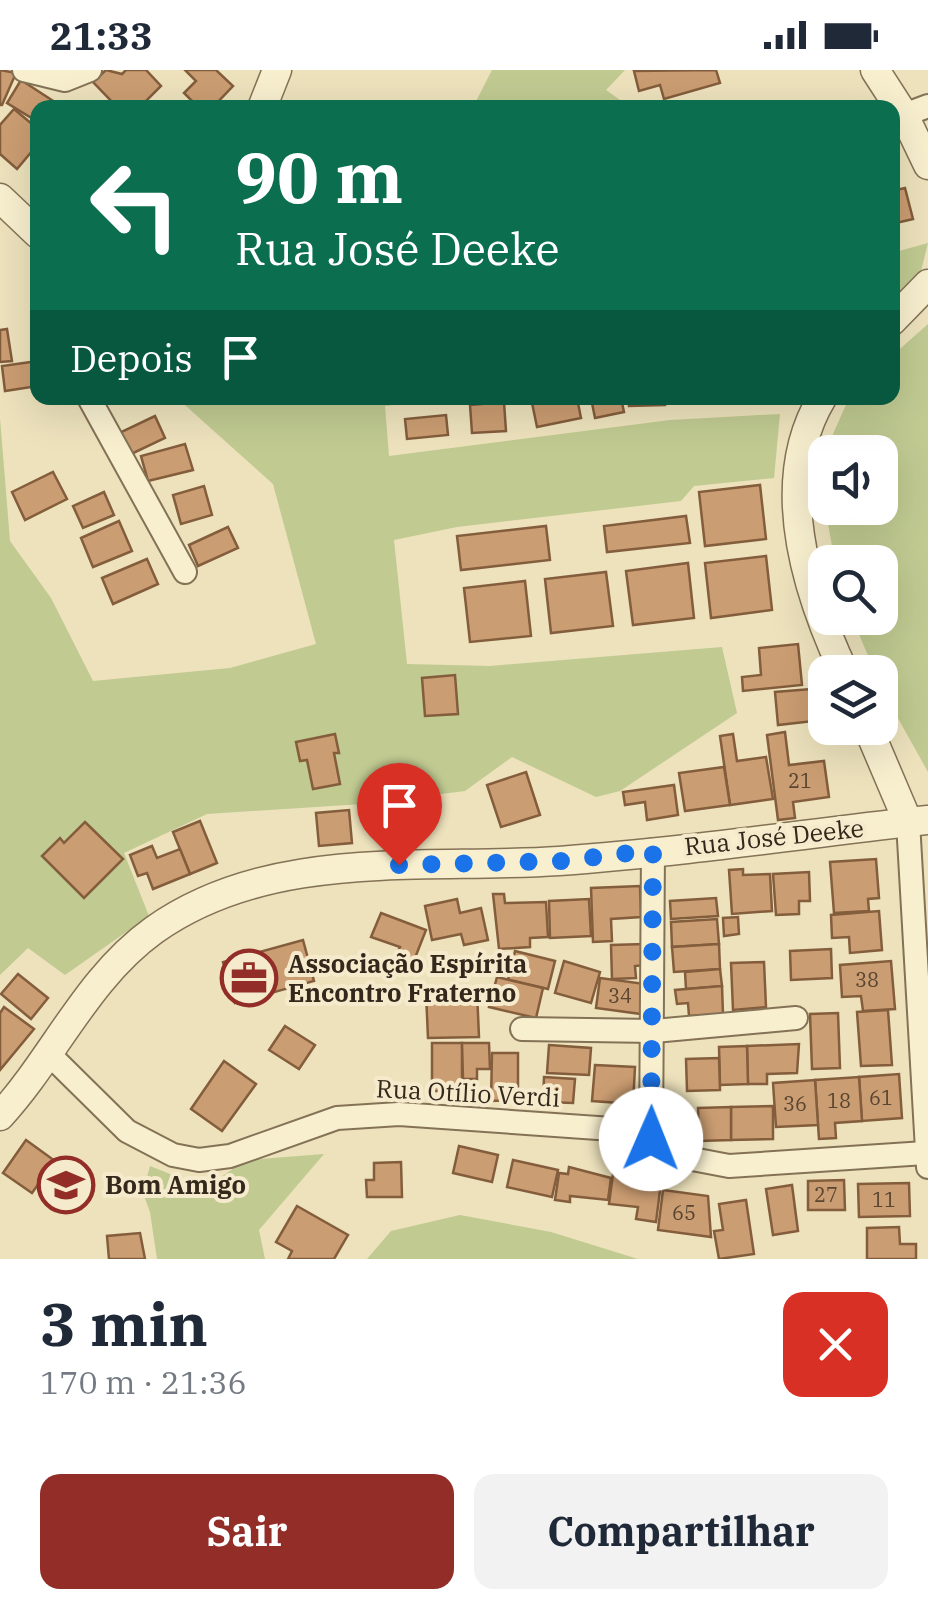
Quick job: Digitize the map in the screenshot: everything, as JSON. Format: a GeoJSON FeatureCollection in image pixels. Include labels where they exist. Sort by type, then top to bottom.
{"type":"FeatureCollection","features":[{"type":"Feature","properties":{"kind":"street"},"geometry":{"type":"LineString","coordinates":[[24,70],[65,80],[90,70]]}},
{"type":"Feature","properties":{"kind":"street"},"geometry":{"type":"LineString","coordinates":[[265,100],[277,70]]}},
{"type":"Feature","properties":{"kind":"street"},"geometry":{"type":"LineString","coordinates":[[875,70],[916,110],[928,166]]}},
{"type":"Feature","properties":{"kind":"street"},"geometry":{"type":"LineString","coordinates":[[0,198],[30,226]]}},
{"type":"Feature","properties":{"kind":"street"},"geometry":{"type":"LineString","coordinates":[[900,314],[928,284]]}},
{"type":"Feature","properties":{"kind":"street"},"geometry":{"type":"LineString","coordinates":[[93,405],[185,572]]}},
{"type":"Feature","properties":{"kind":"street"},"geometry":{"type":"LineString","coordinates":[[819,405],[802,449],[798,515],[814,605],[836,655]]}},
{"type":"Feature","properties":{"kind":"street"},"geometry":{"type":"LineString","coordinates":[[877,745],[918,821],[926,1160]]}},
{"type":"Feature","properties":{"kind":"street","name":"Rua José Deeke"},"geometry":{"type":"LineString","coordinates":[[1,1113],[121,957],[156,928],[242,890],[340,867],[563,861],[918,821]]}},
{"type":"Feature","properties":{"kind":"street"},"geometry":{"type":"LineString","coordinates":[[651,1139],[653,850]]}},
{"type":"Feature","properties":{"kind":"street"},"geometry":{"type":"LineString","coordinates":[[522,1030],[654,1031],[796,1018]]}},
{"type":"Feature","properties":{"kind":"street","name":"Rua Otílio Verdi"},"geometry":{"type":"LineString","coordinates":[[47,1052],[127,1131],[173,1155],[200,1160],[230,1156],[326,1121],[364,1114],[612,1129],[651,1139],[687,1158],[729,1166],[926,1160]]}},
{"type":"Feature","properties":{"kind":"green space"},"geometry":{"type":"Polygon","coordinates":[[[492,70],[625,70],[606,90],[620,100],[477,100],[492,70]]]}},
{"type":"Feature","properties":{"kind":"green space"},"geometry":{"type":"Polygon","coordinates":[[[928,243],[921,271],[900,293],[900,251],[928,243]]]}},
{"type":"Feature","properties":{"kind":"green space"},"geometry":{"type":"Polygon","coordinates":[[[928,324],[928,772],[898,718],[898,655],[868,655],[859,635],[898,635],[898,545],[832,545],[828,525],[898,525],[898,435],[833,435],[846,405],[900,405],[900,349],[928,324]]]}},
{"type":"Feature","properties":{"kind":"green space"},"geometry":{"type":"Polygon","coordinates":[[[185,405],[393,405],[385,406],[389,456],[670,420],[780,414],[774,478],[694,486],[681,501],[457,527],[394,540],[407,664],[490,666],[722,647],[737,713],[620,791],[596,797],[512,757],[465,791],[362,804],[207,814],[124,853],[149,916],[65,975],[28,948],[0,975],[0,418],[10,541],[51,598],[93,681],[230,668],[316,644],[273,484],[185,405]]]}},
{"type":"Feature","properties":{"kind":"green space"},"geometry":{"type":"Polygon","coordinates":[[[324,1154],[259,1230],[265,1259],[157,1259],[143,1193],[150,1166],[205,1188],[246,1160],[324,1154]]]}},
{"type":"Feature","properties":{"kind":"green space"},"geometry":{"type":"Polygon","coordinates":[[[460,1215],[551,1232],[638,1259],[367,1259],[391,1231],[460,1215]]]}},
{"type":"Feature","properties":{"kind":"building"},"geometry":{"type":"Polygon","coordinates":[[[0,70],[16,73],[2,105],[0,105],[0,70]]]}},
{"type":"Feature","properties":{"kind":"building"},"geometry":{"type":"Polygon","coordinates":[[[106,70],[122,74],[126,70],[146,70],[161,86],[147,100],[110,100],[93,82],[106,70]]]}},
{"type":"Feature","properties":{"kind":"building"},"geometry":{"type":"Polygon","coordinates":[[[185,70],[216,70],[233,86],[220,100],[191,100],[184,93],[196,81],[185,70]]]}},
{"type":"Feature","properties":{"kind":"building"},"geometry":{"type":"Polygon","coordinates":[[[716,70],[720,83],[664,99],[660,85],[639,91],[634,71],[716,70]]]}},
{"type":"Feature","properties":{"kind":"building"},"geometry":{"type":"Polygon","coordinates":[[[21,80],[52,100],[30,100],[30,117],[7,103],[21,80]]]}},
{"type":"Feature","properties":{"kind":"building"},"geometry":{"type":"Polygon","coordinates":[[[14,109],[30,122],[30,154],[17,169],[0,154],[0,125],[14,109]]]}},
{"type":"Feature","properties":{"kind":"building"},"geometry":{"type":"Polygon","coordinates":[[[905,188],[913,219],[900,222],[900,189],[905,188]]]}},
{"type":"Feature","properties":{"kind":"building"},"geometry":{"type":"Polygon","coordinates":[[[7,329],[12,361],[0,362],[0,330],[7,329]]]}},
{"type":"Feature","properties":{"kind":"building"},"geometry":{"type":"Polygon","coordinates":[[[30,362],[30,387],[5,391],[2,366],[30,362]]]}},
{"type":"Feature","properties":{"kind":"building"},"geometry":{"type":"Polygon","coordinates":[[[470,405],[504,405],[506,431],[472,433],[470,405]]]}},
{"type":"Feature","properties":{"kind":"building"},"geometry":{"type":"Polygon","coordinates":[[[532,405],[578,405],[581,418],[537,427],[532,405]]]}},
{"type":"Feature","properties":{"kind":"building"},"geometry":{"type":"Polygon","coordinates":[[[592,405],[622,405],[624,412],[595,418],[592,405]]]}},
{"type":"Feature","properties":{"kind":"building"},"geometry":{"type":"Polygon","coordinates":[[[446,415],[448,435],[407,439],[405,419],[446,415]]]}},
{"type":"Feature","properties":{"kind":"building"},"geometry":{"type":"Polygon","coordinates":[[[155,416],[165,438],[127,456],[117,434],[155,416]]]}},
{"type":"Feature","properties":{"kind":"building"},"geometry":{"type":"Polygon","coordinates":[[[185,444],[193,470],[148,481],[141,456],[185,444]]]}},
{"type":"Feature","properties":{"kind":"building"},"geometry":{"type":"Polygon","coordinates":[[[53,472],[67,499],[25,520],[12,492],[53,472]]]}},
{"type":"Feature","properties":{"kind":"building"},"geometry":{"type":"Polygon","coordinates":[[[760,485],[766,539],[705,546],[699,492],[760,485]]]}},
{"type":"Feature","properties":{"kind":"building"},"geometry":{"type":"Polygon","coordinates":[[[204,486],[212,515],[181,524],[173,495],[204,486]]]}},
{"type":"Feature","properties":{"kind":"building"},"geometry":{"type":"Polygon","coordinates":[[[104,492],[114,515],[83,528],[73,506],[104,492]]]}},
{"type":"Feature","properties":{"kind":"building"},"geometry":{"type":"Polygon","coordinates":[[[686,516],[690,543],[607,552],[604,526],[686,516]]]}},
{"type":"Feature","properties":{"kind":"building"},"geometry":{"type":"Polygon","coordinates":[[[119,521],[132,551],[93,567],[81,538],[119,521]]]}},
{"type":"Feature","properties":{"kind":"building"},"geometry":{"type":"Polygon","coordinates":[[[546,526],[550,560],[461,570],[457,536],[546,526]]]}},
{"type":"Feature","properties":{"kind":"building"},"geometry":{"type":"Polygon","coordinates":[[[228,527],[238,548],[198,566],[189,545],[228,527]]]}},
{"type":"Feature","properties":{"kind":"building"},"geometry":{"type":"Polygon","coordinates":[[[766,556],[772,610],[711,618],[705,563],[766,556]]]}},
{"type":"Feature","properties":{"kind":"building"},"geometry":{"type":"Polygon","coordinates":[[[147,559],[158,584],[113,604],[102,578],[147,559]]]}},
{"type":"Feature","properties":{"kind":"building"},"geometry":{"type":"Polygon","coordinates":[[[688,563],[694,618],[633,625],[626,571],[688,563]]]}},
{"type":"Feature","properties":{"kind":"building"},"geometry":{"type":"Polygon","coordinates":[[[606,572],[613,626],[551,633],[545,579],[606,572]]]}},
{"type":"Feature","properties":{"kind":"building"},"geometry":{"type":"Polygon","coordinates":[[[525,581],[531,636],[470,642],[464,588],[525,581]]]}},
{"type":"Feature","properties":{"kind":"building"},"geometry":{"type":"Polygon","coordinates":[[[798,644],[802,685],[743,691],[742,677],[761,675],[759,648],[798,644]]]}},
{"type":"Feature","properties":{"kind":"building"},"geometry":{"type":"Polygon","coordinates":[[[455,675],[458,714],[425,716],[422,678],[455,675]]]}},
{"type":"Feature","properties":{"kind":"building"},"geometry":{"type":"Polygon","coordinates":[[[808,689],[808,722],[778,725],[775,692],[808,689]]]}},
{"type":"Feature","properties":{"kind":"building"},"geometry":{"type":"Polygon","coordinates":[[[785,732],[789,765],[824,761],[829,797],[793,802],[795,818],[778,820],[767,735],[785,732]]]}},
{"type":"Feature","properties":{"kind":"building"},"geometry":{"type":"Polygon","coordinates":[[[335,734],[340,784],[313,789],[307,760],[300,761],[296,742],[335,734]]]}},
{"type":"Feature","properties":{"kind":"building"},"geometry":{"type":"Polygon","coordinates":[[[733,734],[737,761],[766,757],[773,799],[730,805],[720,736],[733,734]]]}},
{"type":"Feature","properties":{"kind":"building"},"geometry":{"type":"Polygon","coordinates":[[[724,767],[730,805],[685,811],[679,773],[724,767]]]}},
{"type":"Feature","properties":{"kind":"building"},"geometry":{"type":"Polygon","coordinates":[[[526,772],[540,815],[501,827],[487,785],[526,772]]]}},
{"type":"Feature","properties":{"kind":"building"},"geometry":{"type":"Polygon","coordinates":[[[674,785],[678,815],[647,820],[645,802],[625,805],[623,792],[674,785]]]}},
{"type":"Feature","properties":{"kind":"building"},"geometry":{"type":"Polygon","coordinates":[[[397,800],[421,800],[421,829],[397,830],[397,800]]]}},
{"type":"Feature","properties":{"kind":"building"},"geometry":{"type":"Polygon","coordinates":[[[349,810],[352,843],[319,846],[316,813],[349,810]]]}},
{"type":"Feature","properties":{"kind":"building"},"geometry":{"type":"Polygon","coordinates":[[[200,821],[217,863],[190,874],[173,832],[200,821]]]}},
{"type":"Feature","properties":{"kind":"building"},"geometry":{"type":"Polygon","coordinates":[[[85,822],[123,859],[84,898],[42,856],[60,838],[64,843],[85,822]]]}},
{"type":"Feature","properties":{"kind":"building"},"geometry":{"type":"Polygon","coordinates":[[[152,846],[157,858],[180,849],[190,874],[153,889],[147,873],[138,876],[130,855],[152,846]]]}},
{"type":"Feature","properties":{"kind":"building"},"geometry":{"type":"Polygon","coordinates":[[[876,859],[879,898],[868,899],[869,911],[834,913],[830,862],[876,859]]]}},
{"type":"Feature","properties":{"kind":"building"},"geometry":{"type":"Polygon","coordinates":[[[743,869],[743,875],[770,874],[772,911],[732,914],[729,870],[743,869]]]}},
{"type":"Feature","properties":{"kind":"building"},"geometry":{"type":"Polygon","coordinates":[[[809,872],[810,901],[799,901],[799,914],[776,915],[773,874],[809,872]]]}},
{"type":"Feature","properties":{"kind":"building"},"geometry":{"type":"Polygon","coordinates":[[[640,886],[641,917],[611,919],[612,941],[593,942],[591,888],[640,886]]]}},
{"type":"Feature","properties":{"kind":"building"},"geometry":{"type":"Polygon","coordinates":[[[493,894],[504,894],[505,903],[546,902],[548,937],[530,938],[530,947],[499,949],[493,894]]]}},
{"type":"Feature","properties":{"kind":"building"},"geometry":{"type":"Polygon","coordinates":[[[716,898],[718,916],[671,919],[670,901],[716,898]]]}},
{"type":"Feature","properties":{"kind":"building"},"geometry":{"type":"Polygon","coordinates":[[[457,899],[460,913],[481,908],[488,940],[464,945],[461,934],[432,940],[425,906],[457,899]]]}},
{"type":"Feature","properties":{"kind":"building"},"geometry":{"type":"Polygon","coordinates":[[[589,899],[591,936],[550,938],[549,901],[589,899]]]}},
{"type":"Feature","properties":{"kind":"building"},"geometry":{"type":"Polygon","coordinates":[[[879,911],[882,950],[850,953],[849,937],[832,938],[831,915],[879,911]]]}},
{"type":"Feature","properties":{"kind":"building"},"geometry":{"type":"Polygon","coordinates":[[[381,913],[426,930],[413,963],[396,956],[400,947],[371,937],[381,913]]]}},
{"type":"Feature","properties":{"kind":"building"},"geometry":{"type":"Polygon","coordinates":[[[738,917],[739,934],[724,936],[723,918],[738,917]]]}},
{"type":"Feature","properties":{"kind":"building"},"geometry":{"type":"Polygon","coordinates":[[[717,919],[719,944],[672,947],[671,922],[717,919]]]}},
{"type":"Feature","properties":{"kind":"building"},"geometry":{"type":"Polygon","coordinates":[[[303,940],[314,981],[235,1003],[223,962],[303,940]]]}},
{"type":"Feature","properties":{"kind":"building"},"geometry":{"type":"Polygon","coordinates":[[[645,944],[645,965],[635,966],[636,978],[612,979],[611,945],[645,944]]]}},
{"type":"Feature","properties":{"kind":"building"},"geometry":{"type":"Polygon","coordinates":[[[719,944],[720,969],[674,972],[672,947],[719,944]]]}},
{"type":"Feature","properties":{"kind":"building"},"geometry":{"type":"Polygon","coordinates":[[[831,949],[832,978],[791,980],[790,951],[831,949]]]}},
{"type":"Feature","properties":{"kind":"building"},"geometry":{"type":"Polygon","coordinates":[[[515,951],[555,961],[548,989],[508,980],[515,951]]]}},
{"type":"Feature","properties":{"kind":"building"},"geometry":{"type":"Polygon","coordinates":[[[564,961],[600,972],[591,1003],[555,993],[564,961]]]}},
{"type":"Feature","properties":{"kind":"building"},"geometry":{"type":"Polygon","coordinates":[[[891,961],[895,1009],[863,1011],[861,996],[842,997],[840,965],[891,961]]]}},
{"type":"Feature","properties":{"kind":"building"},"geometry":{"type":"Polygon","coordinates":[[[764,962],[766,1007],[733,1010],[731,963],[764,962]]]}},
{"type":"Feature","properties":{"kind":"building"},"geometry":{"type":"Polygon","coordinates":[[[720,969],[722,986],[686,989],[685,972],[720,969]]]}},
{"type":"Feature","properties":{"kind":"building"},"geometry":{"type":"Polygon","coordinates":[[[18,974],[48,998],[31,1019],[1,994],[18,974]]]}},
{"type":"Feature","properties":{"kind":"building"},"geometry":{"type":"Polygon","coordinates":[[[497,977],[543,988],[536,1018],[489,1007],[497,977]]]}},
{"type":"Feature","properties":{"kind":"building"},"geometry":{"type":"Polygon","coordinates":[[[600,978],[645,984],[641,1014],[596,1008],[600,978]]]}},
{"type":"Feature","properties":{"kind":"building"},"geometry":{"type":"Polygon","coordinates":[[[722,986],[723,1014],[689,1016],[688,1003],[677,1004],[675,990],[722,986]]]}},
{"type":"Feature","properties":{"kind":"building"},"geometry":{"type":"Polygon","coordinates":[[[477,991],[479,1037],[428,1038],[426,993],[477,991]]]}},
{"type":"Feature","properties":{"kind":"building"},"geometry":{"type":"Polygon","coordinates":[[[4,1007],[34,1029],[0,1070],[0,1013],[4,1007]]]}},
{"type":"Feature","properties":{"kind":"building"},"geometry":{"type":"Polygon","coordinates":[[[888,1010],[892,1065],[861,1066],[857,1012],[888,1010]]]}},
{"type":"Feature","properties":{"kind":"building"},"geometry":{"type":"Polygon","coordinates":[[[838,1013],[840,1068],[812,1069],[810,1014],[838,1013]]]}},
{"type":"Feature","properties":{"kind":"building"},"geometry":{"type":"Polygon","coordinates":[[[285,1026],[315,1045],[299,1069],[269,1050],[285,1026]]]}},
{"type":"Feature","properties":{"kind":"building"},"geometry":{"type":"Polygon","coordinates":[[[432,1043],[462,1043],[462,1091],[432,1091],[432,1043]]]}},
{"type":"Feature","properties":{"kind":"building"},"geometry":{"type":"Polygon","coordinates":[[[462,1043],[489,1043],[490,1069],[477,1069],[477,1079],[463,1079],[462,1043]]]}},
{"type":"Feature","properties":{"kind":"building"},"geometry":{"type":"Polygon","coordinates":[[[799,1044],[797,1073],[767,1074],[767,1084],[748,1084],[747,1046],[799,1044]]]}},
{"type":"Feature","properties":{"kind":"building"},"geometry":{"type":"Polygon","coordinates":[[[549,1045],[591,1048],[589,1075],[547,1073],[549,1045]]]}},
{"type":"Feature","properties":{"kind":"building"},"geometry":{"type":"Polygon","coordinates":[[[747,1046],[748,1084],[720,1085],[719,1047],[747,1046]]]}},
{"type":"Feature","properties":{"kind":"building"},"geometry":{"type":"Polygon","coordinates":[[[492,1053],[518,1053],[518,1100],[491,1101],[492,1053]]]}},
{"type":"Feature","properties":{"kind":"building"},"geometry":{"type":"Polygon","coordinates":[[[719,1058],[720,1090],[687,1091],[686,1059],[719,1058]]]}},
{"type":"Feature","properties":{"kind":"building"},"geometry":{"type":"Polygon","coordinates":[[[224,1061],[256,1084],[222,1131],[191,1109],[224,1061]]]}},
{"type":"Feature","properties":{"kind":"building"},"geometry":{"type":"Polygon","coordinates":[[[595,1065],[635,1067],[633,1104],[592,1101],[595,1065]]]}},
{"type":"Feature","properties":{"kind":"building"},"geometry":{"type":"Polygon","coordinates":[[[899,1074],[902,1118],[862,1121],[859,1077],[899,1074]]]}},
{"type":"Feature","properties":{"kind":"building"},"geometry":{"type":"Polygon","coordinates":[[[544,1077],[575,1079],[573,1103],[543,1102],[544,1077]]]}},
{"type":"Feature","properties":{"kind":"building"},"geometry":{"type":"Polygon","coordinates":[[[859,1077],[862,1121],[835,1123],[836,1138],[819,1139],[815,1080],[859,1077]]]}},
{"type":"Feature","properties":{"kind":"building"},"geometry":{"type":"Polygon","coordinates":[[[815,1080],[818,1125],[776,1127],[773,1083],[815,1080]]]}},
{"type":"Feature","properties":{"kind":"building"},"geometry":{"type":"Polygon","coordinates":[[[773,1106],[773,1139],[731,1140],[731,1107],[773,1106]]]}},
{"type":"Feature","properties":{"kind":"building"},"geometry":{"type":"Polygon","coordinates":[[[731,1107],[731,1140],[699,1141],[698,1108],[731,1107]]]}},
{"type":"Feature","properties":{"kind":"building"},"geometry":{"type":"Polygon","coordinates":[[[26,1140],[55,1161],[32,1193],[3,1173],[26,1140]]]}},
{"type":"Feature","properties":{"kind":"building"},"geometry":{"type":"Polygon","coordinates":[[[459,1146],[498,1155],[492,1182],[453,1173],[459,1146]]]}},
{"type":"Feature","properties":{"kind":"building"},"geometry":{"type":"Polygon","coordinates":[[[513,1160],[558,1170],[552,1197],[507,1187],[513,1160]]]}},
{"type":"Feature","properties":{"kind":"building"},"geometry":{"type":"Polygon","coordinates":[[[401,1162],[402,1197],[367,1197],[366,1180],[374,1180],[374,1163],[401,1162]]]}},
{"type":"Feature","properties":{"kind":"building"},"geometry":{"type":"Polygon","coordinates":[[[642,1165],[663,1167],[656,1222],[636,1219],[638,1207],[609,1204],[613,1174],[640,1178],[642,1165]]]}},
{"type":"Feature","properties":{"kind":"building"},"geometry":{"type":"Polygon","coordinates":[[[569,1167],[611,1178],[608,1200],[570,1196],[570,1202],[555,1200],[559,1173],[568,1174],[569,1167]]]}},
{"type":"Feature","properties":{"kind":"building"},"geometry":{"type":"Polygon","coordinates":[[[844,1180],[845,1210],[808,1210],[808,1181],[844,1180]]]}},
{"type":"Feature","properties":{"kind":"building"},"geometry":{"type":"Polygon","coordinates":[[[909,1183],[910,1216],[859,1217],[858,1184],[909,1183]]]}},
{"type":"Feature","properties":{"kind":"building"},"geometry":{"type":"Polygon","coordinates":[[[792,1185],[798,1231],[773,1235],[766,1189],[792,1185]]]}},
{"type":"Feature","properties":{"kind":"building"},"geometry":{"type":"Polygon","coordinates":[[[663,1190],[708,1196],[711,1237],[658,1230],[663,1190]]]}},
{"type":"Feature","properties":{"kind":"building"},"geometry":{"type":"Polygon","coordinates":[[[746,1200],[754,1254],[719,1259],[714,1231],[723,1230],[719,1204],[746,1200]]]}},
{"type":"Feature","properties":{"kind":"building"},"geometry":{"type":"Polygon","coordinates":[[[297,1206],[348,1235],[334,1259],[288,1259],[292,1251],[276,1242],[297,1206]]]}},
{"type":"Feature","properties":{"kind":"building"},"geometry":{"type":"Polygon","coordinates":[[[899,1227],[900,1244],[916,1244],[916,1259],[867,1259],[867,1228],[899,1227]]]}},
{"type":"Feature","properties":{"kind":"building"},"geometry":{"type":"Polygon","coordinates":[[[140,1233],[145,1259],[109,1259],[107,1236],[140,1233]]]}},
{"type":"Feature","properties":{"kind":"place","name":"Associação Espírita Encontro Fraterno"},"geometry":{"type":"Point","coordinates":[249,978]}},
{"type":"Feature","properties":{"kind":"place","name":"Bom Amigo"},"geometry":{"type":"Point","coordinates":[66,1185]}},
{"type":"Feature","properties":{"kind":"route"},"geometry":{"type":"LineString","coordinates":[[399,865],[563,861],[653,850],[651,1139]]}}]}
